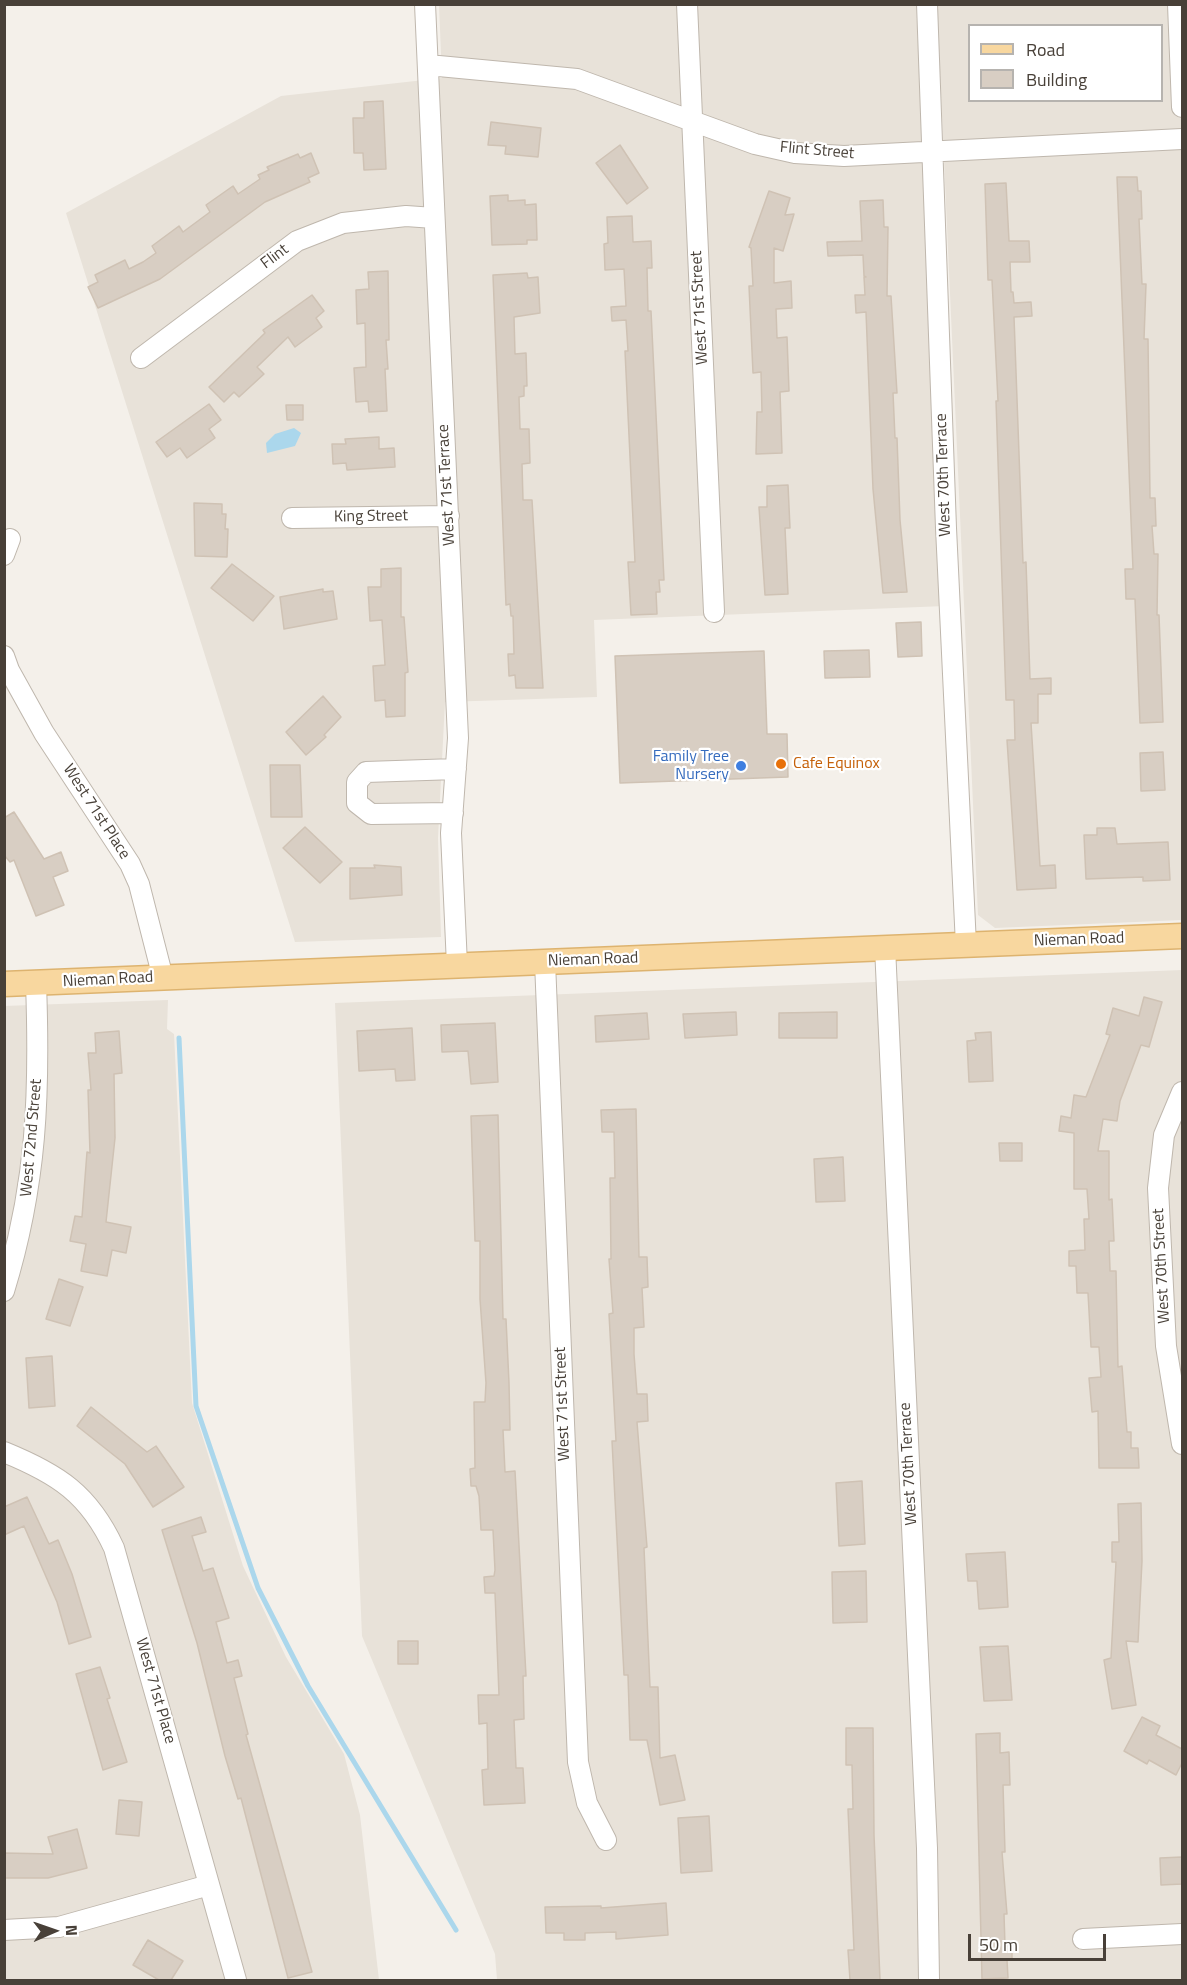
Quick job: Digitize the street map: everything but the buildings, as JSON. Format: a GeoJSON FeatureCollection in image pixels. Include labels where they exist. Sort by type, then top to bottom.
{"type":"FeatureCollection","features":[{"type":"Feature","properties":{"kind":"main road","name":"Nieman Road"},"geometry":{"type":"LineString","coordinates":[[4,984],[1182,936]]}},
{"type":"Feature","properties":{"kind":"street","name":"West 71st Terrace"},"geometry":{"type":"LineString","coordinates":[[425,4],[458,738],[451,833],[457,966]]}},
{"type":"Feature","properties":{"kind":"street","name":"West 71st Street"},"geometry":{"type":"LineString","coordinates":[[687,4],[714,612]]}},
{"type":"Feature","properties":{"kind":"street","name":"West 70th Terrace"},"geometry":{"type":"LineString","coordinates":[[927,4],[966,945]]}},
{"type":"Feature","properties":{"kind":"street"},"geometry":{"type":"LineString","coordinates":[[1178,4],[1182,106]]}},
{"type":"Feature","properties":{"kind":"street","name":"Flint Street"},"geometry":{"type":"LineString","coordinates":[[428,65],[577,79],[755,144],[795,153],[844,156],[1182,139]]}},
{"type":"Feature","properties":{"kind":"street","name":"Flint"},"geometry":{"type":"LineString","coordinates":[[141,358],[297,241],[335,225],[361,220],[406,216],[434,218]]}},
{"type":"Feature","properties":{"kind":"street","name":"King Street"},"geometry":{"type":"LineString","coordinates":[[292,519],[449,516]]}},
{"type":"Feature","properties":{"kind":"street","name":"West 71st Place"},"geometry":{"type":"LineString","coordinates":[[4,656],[9,670],[44,733],[130,864],[139,884],[163,978]]}},
{"type":"Feature","properties":{"kind":"street"},"geometry":{"type":"LineString","coordinates":[[453,813],[371,814],[357,803],[357,782],[366,772],[456,769]]}},
{"type":"Feature","properties":{"kind":"street","name":"West 70th Terrace"},"geometry":{"type":"LineString","coordinates":[[885,947],[926,1826],[929,1980]]}},
{"type":"Feature","properties":{"kind":"street","name":"West 71st Street"},"geometry":{"type":"LineString","coordinates":[[545,962],[578,1762],[586,1803],[606,1839]]}},
{"type":"Feature","properties":{"kind":"street","name":"West 72nd Street"},"geometry":{"type":"LineString","coordinates":[[4,1291],[26,1207],[35,1142],[39,1085],[36,983]]}},
{"type":"Feature","properties":{"kind":"street","name":"West 70th Street"},"geometry":{"type":"LineString","coordinates":[[1182,1095],[1164,1136],[1158,1170],[1182,1444]]}},
{"type":"Feature","properties":{"kind":"street","name":"West 71st Place"},"geometry":{"type":"LineString","coordinates":[[4,1452],[42,1467],[78,1493],[105,1528],[114,1548],[236,1980]]}},
{"type":"Feature","properties":{"kind":"street"},"geometry":{"type":"LineString","coordinates":[[4,1930],[59,1927],[209,1885]]}},
{"type":"Feature","properties":{"kind":"street"},"geometry":{"type":"LineString","coordinates":[[1083,1939],[1182,1934]]}},
{"type":"Feature","properties":{"kind":"shaded area"},"geometry":{"type":"Polygon","coordinates":[[[439,5],[916,5],[945,606],[594,620],[597,697],[445,702],[438,838],[441,937],[295,942],[66,213],[281,96],[442,78],[439,5]]]}},
{"type":"Feature","properties":{"kind":"shaded area"},"geometry":{"type":"Polygon","coordinates":[[[937,5],[1182,5],[1182,920],[995,928],[978,915],[937,5]]]}},
{"type":"Feature","properties":{"kind":"shaded area"},"geometry":{"type":"Polygon","coordinates":[[[1182,970],[1182,1980],[497,1980],[495,1954],[362,1636],[335,1003],[1182,970]]]}},
{"type":"Feature","properties":{"kind":"shaded area"},"geometry":{"type":"Polygon","coordinates":[[[168,1000],[167,1029],[174,1034],[192,1403],[243,1566],[286,1657],[344,1754],[360,1815],[379,1980],[5,1980],[4,1006],[168,1000]]]}},
{"type":"Feature","properties":{"kind":"water"},"geometry":{"type":"Polygon","coordinates":[[[294,428],[301,433],[295,446],[267,453],[266,443],[275,434],[294,428]]]}},
{"type":"Feature","properties":{"kind":"waterway"},"geometry":{"type":"LineString","coordinates":[[179,1038],[196,1406],[258,1588],[308,1686],[456,1930]]}},
{"type":"Feature","properties":{"kind":"place","name":"Cafe Equinox"},"geometry":{"type":"Point","coordinates":[781,764]}},
{"type":"Feature","properties":{"kind":"place","name":"Family Tree Nursery"},"geometry":{"type":"Point","coordinates":[741,766]}}]}
